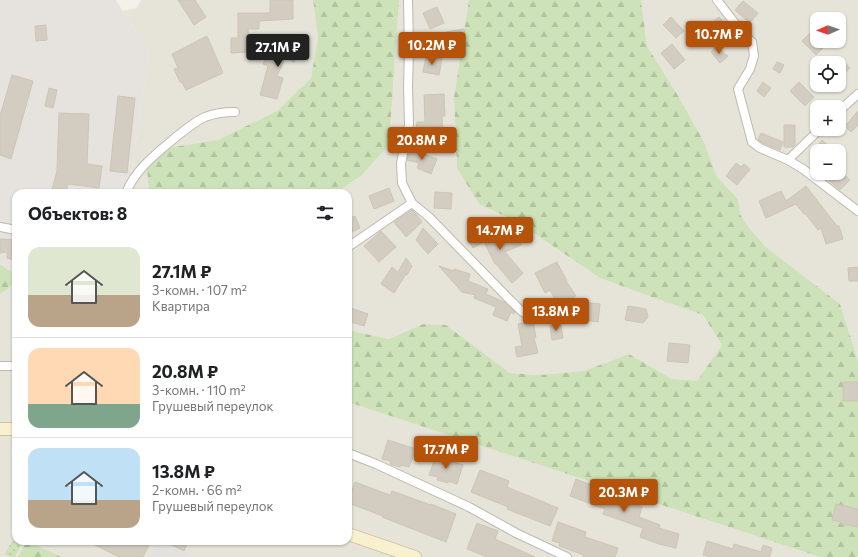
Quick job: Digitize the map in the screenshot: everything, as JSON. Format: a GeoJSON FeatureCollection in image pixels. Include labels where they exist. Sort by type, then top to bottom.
{"type":"FeatureCollection","features":[{"type":"Feature","properties":{"kind":"main road"},"geometry":{"type":"LineString","coordinates":[[0,429],[12,429]]}},
{"type":"Feature","properties":{"kind":"main road"},"geometry":{"type":"LineString","coordinates":[[352,535],[415,557]]}},
{"type":"Feature","properties":{"kind":"street"},"geometry":{"type":"LineString","coordinates":[[408,0],[409,125],[401,163],[402,183],[412,203],[429,217],[524,313],[531,316],[541,316],[561,312]]}},
{"type":"Feature","properties":{"kind":"street"},"geometry":{"type":"LineString","coordinates":[[717,0],[752,42],[754,56],[750,69],[738,89],[752,142],[760,148],[788,160],[803,169],[858,211]]}},
{"type":"Feature","properties":{"kind":"street"},"geometry":{"type":"LineString","coordinates":[[846,105],[858,94]]}},
{"type":"Feature","properties":{"kind":"street"},"geometry":{"type":"LineString","coordinates":[[128,189],[151,158],[184,130],[205,118],[221,112],[236,112]]}},
{"type":"Feature","properties":{"kind":"street"},"geometry":{"type":"LineString","coordinates":[[788,160],[813,136]]}},
{"type":"Feature","properties":{"kind":"street"},"geometry":{"type":"LineString","coordinates":[[352,244],[412,203]]}},
{"type":"Feature","properties":{"kind":"street"},"geometry":{"type":"LineString","coordinates":[[0,227],[12,229]]}},
{"type":"Feature","properties":{"kind":"street"},"geometry":{"type":"LineString","coordinates":[[0,366],[12,366]]}},
{"type":"Feature","properties":{"kind":"street"},"geometry":{"type":"LineString","coordinates":[[352,455],[376,464],[469,507],[516,533],[567,557]]}},
{"type":"Feature","properties":{"kind":"shaded area"},"geometry":{"type":"Polygon","coordinates":[[[0,0],[116,0],[149,53],[131,175],[122,189],[12,189],[12,277],[11,271],[0,265],[0,0]]]}},
{"type":"Feature","properties":{"kind":"shaded area"},"geometry":{"type":"Polygon","coordinates":[[[141,0],[313,0],[318,37],[311,78],[277,111],[218,140],[167,148],[147,168],[149,189],[122,189],[131,175],[149,53],[123,11],[137,8],[141,0]]]}},
{"type":"Feature","properties":{"kind":"shaded area"},"geometry":{"type":"Polygon","coordinates":[[[399,0],[469,0],[454,97],[457,168],[479,204],[519,223],[600,278],[703,315],[722,345],[697,382],[672,379],[629,354],[584,371],[539,375],[510,373],[446,325],[423,324],[389,339],[352,331],[352,189],[342,189],[362,175],[389,145],[399,0]]]}},
{"type":"Feature","properties":{"kind":"shaded area"},"geometry":{"type":"Polygon","coordinates":[[[641,0],[858,0],[858,361],[840,304],[766,247],[749,228],[740,214],[738,199],[717,177],[704,142],[680,99],[647,46],[641,0]]]}},
{"type":"Feature","properties":{"kind":"shaded area"},"geometry":{"type":"Polygon","coordinates":[[[12,284],[12,545],[352,545],[352,404],[354,404],[820,557],[0,557],[0,294],[7,290],[12,284]]]}},
{"type":"Feature","properties":{"kind":"shaded area"},"geometry":{"type":"Polygon","coordinates":[[[157,545],[165,545],[193,557],[151,557],[157,545]]]}},
{"type":"Feature","properties":{"kind":"green space"},"geometry":{"type":"Polygon","coordinates":[[[313,0],[399,0],[389,145],[362,175],[342,189],[149,189],[147,168],[167,148],[218,140],[277,111],[311,78],[318,37],[313,0]]]}},
{"type":"Feature","properties":{"kind":"green space"},"geometry":{"type":"Polygon","coordinates":[[[469,0],[641,0],[647,46],[680,99],[704,142],[717,177],[738,199],[740,214],[749,228],[766,247],[840,304],[858,361],[858,557],[820,557],[352,404],[352,331],[389,339],[423,324],[446,325],[510,373],[539,375],[584,371],[629,354],[672,379],[697,381],[722,345],[703,315],[600,278],[519,223],[479,204],[457,168],[454,97],[469,0]]]}},
{"type":"Feature","properties":{"kind":"green space"},"geometry":{"type":"Polygon","coordinates":[[[0,265],[11,271],[12,284],[7,290],[0,294],[0,265]]]}},
{"type":"Feature","properties":{"kind":"green space"},"geometry":{"type":"Polygon","coordinates":[[[12,541],[12,545],[21,545],[15,557],[10,557],[5,554],[12,541]]]}},
{"type":"Feature","properties":{"kind":"green space"},"geometry":{"type":"Polygon","coordinates":[[[25,545],[36,545],[61,557],[18,557],[25,545]]]}},
{"type":"Feature","properties":{"kind":"building"},"geometry":{"type":"Polygon","coordinates":[[[178,0],[195,0],[206,17],[194,25],[178,0]]]}},
{"type":"Feature","properties":{"kind":"building"},"geometry":{"type":"Polygon","coordinates":[[[270,0],[293,0],[293,19],[259,21],[259,29],[248,29],[249,52],[231,53],[231,38],[238,38],[238,13],[270,13],[270,0]]]}},
{"type":"Feature","properties":{"kind":"building"},"geometry":{"type":"Polygon","coordinates":[[[743,1],[758,13],[750,23],[735,10],[743,1]]]}},
{"type":"Feature","properties":{"kind":"building"},"geometry":{"type":"Polygon","coordinates":[[[437,7],[444,23],[430,29],[423,13],[437,7]]]}},
{"type":"Feature","properties":{"kind":"building"},"geometry":{"type":"Polygon","coordinates":[[[671,17],[684,31],[676,38],[663,25],[671,17]]]}},
{"type":"Feature","properties":{"kind":"building"},"geometry":{"type":"Polygon","coordinates":[[[719,17],[732,32],[722,41],[709,25],[719,17]]]}},
{"type":"Feature","properties":{"kind":"building"},"geometry":{"type":"Polygon","coordinates":[[[46,25],[47,40],[36,41],[35,26],[46,25]]]}},
{"type":"Feature","properties":{"kind":"building"},"geometry":{"type":"Polygon","coordinates":[[[464,29],[466,41],[448,43],[446,32],[464,29]]]}},
{"type":"Feature","properties":{"kind":"building"},"geometry":{"type":"Polygon","coordinates":[[[810,33],[810,48],[823,48],[816,55],[802,41],[810,33]]]}},
{"type":"Feature","properties":{"kind":"building"},"geometry":{"type":"Polygon","coordinates":[[[207,36],[223,73],[186,90],[182,82],[180,82],[174,69],[178,68],[172,54],[207,36]]]}},
{"type":"Feature","properties":{"kind":"building"},"geometry":{"type":"Polygon","coordinates":[[[286,38],[302,47],[294,62],[285,58],[277,76],[283,78],[277,99],[260,95],[268,66],[263,64],[268,54],[276,57],[286,38]]]}},
{"type":"Feature","properties":{"kind":"building"},"geometry":{"type":"Polygon","coordinates":[[[672,44],[685,60],[674,69],[661,53],[672,44]]]}},
{"type":"Feature","properties":{"kind":"building"},"geometry":{"type":"Polygon","coordinates":[[[716,47],[728,56],[720,63],[711,52],[716,47]]]}},
{"type":"Feature","properties":{"kind":"building"},"geometry":{"type":"Polygon","coordinates":[[[426,56],[442,59],[439,75],[423,72],[426,56]]]}},
{"type":"Feature","properties":{"kind":"building"},"geometry":{"type":"Polygon","coordinates":[[[777,62],[784,65],[780,73],[773,69],[777,62]]]}},
{"type":"Feature","properties":{"kind":"building"},"geometry":{"type":"Polygon","coordinates":[[[846,64],[850,68],[846,72],[846,64]]]}},
{"type":"Feature","properties":{"kind":"building"},"geometry":{"type":"Polygon","coordinates":[[[12,75],[33,81],[11,159],[0,155],[0,116],[12,75]]]}},
{"type":"Feature","properties":{"kind":"building"},"geometry":{"type":"Polygon","coordinates":[[[763,82],[771,88],[764,97],[757,91],[763,82]]]}},
{"type":"Feature","properties":{"kind":"building"},"geometry":{"type":"Polygon","coordinates":[[[799,82],[814,97],[805,106],[790,91],[799,82]]]}},
{"type":"Feature","properties":{"kind":"building"},"geometry":{"type":"Polygon","coordinates":[[[49,88],[57,90],[53,108],[45,106],[49,88]]]}},
{"type":"Feature","properties":{"kind":"building"},"geometry":{"type":"Polygon","coordinates":[[[444,94],[445,116],[442,116],[443,144],[410,146],[412,137],[415,137],[417,122],[425,122],[424,95],[444,94]]]}},
{"type":"Feature","properties":{"kind":"building"},"geometry":{"type":"Polygon","coordinates":[[[118,96],[135,98],[127,173],[110,171],[118,96]]]}},
{"type":"Feature","properties":{"kind":"building"},"geometry":{"type":"Polygon","coordinates":[[[858,111],[858,125],[851,132],[846,127],[846,125],[858,111]]]}},
{"type":"Feature","properties":{"kind":"building"},"geometry":{"type":"Polygon","coordinates":[[[59,113],[89,114],[87,164],[102,166],[99,188],[68,184],[67,189],[52,189],[57,171],[59,113]]]}},
{"type":"Feature","properties":{"kind":"building"},"geometry":{"type":"Polygon","coordinates":[[[784,125],[795,125],[795,145],[793,147],[784,147],[784,125]]]}},
{"type":"Feature","properties":{"kind":"building"},"geometry":{"type":"Polygon","coordinates":[[[761,133],[783,142],[780,150],[758,140],[761,133]]]}},
{"type":"Feature","properties":{"kind":"building"},"geometry":{"type":"Polygon","coordinates":[[[822,140],[827,144],[819,144],[822,140]]]}},
{"type":"Feature","properties":{"kind":"building"},"geometry":{"type":"Polygon","coordinates":[[[410,149],[437,159],[431,174],[417,168],[419,163],[407,160],[410,149]]]}},
{"type":"Feature","properties":{"kind":"building"},"geometry":{"type":"Polygon","coordinates":[[[736,163],[741,167],[744,164],[750,169],[737,185],[726,176],[736,163]]]}},
{"type":"Feature","properties":{"kind":"building"},"geometry":{"type":"Polygon","coordinates":[[[846,176],[850,180],[840,190],[828,180],[846,180],[846,176]]]}},
{"type":"Feature","properties":{"kind":"building"},"geometry":{"type":"Polygon","coordinates":[[[806,186],[837,226],[839,226],[843,239],[826,244],[821,228],[818,230],[796,204],[766,218],[759,201],[781,191],[786,201],[806,186]]]}},
{"type":"Feature","properties":{"kind":"building"},"geometry":{"type":"Polygon","coordinates":[[[389,188],[394,201],[374,209],[369,196],[389,188]]]}},
{"type":"Feature","properties":{"kind":"building"},"geometry":{"type":"Polygon","coordinates":[[[435,192],[452,193],[451,209],[434,208],[435,192]]]}},
{"type":"Feature","properties":{"kind":"building"},"geometry":{"type":"Polygon","coordinates":[[[412,210],[422,222],[406,237],[394,222],[412,210]]]}},
{"type":"Feature","properties":{"kind":"building"},"geometry":{"type":"Polygon","coordinates":[[[355,216],[360,228],[352,232],[352,217],[355,216]]]}},
{"type":"Feature","properties":{"kind":"building"},"geometry":{"type":"Polygon","coordinates":[[[423,228],[438,244],[428,254],[416,240],[423,228]]]}},
{"type":"Feature","properties":{"kind":"building"},"geometry":{"type":"Polygon","coordinates":[[[482,229],[488,240],[486,241],[514,229],[521,245],[505,252],[523,273],[512,283],[495,264],[484,242],[473,248],[467,237],[482,229]]]}},
{"type":"Feature","properties":{"kind":"building"},"geometry":{"type":"Polygon","coordinates":[[[381,231],[396,247],[379,262],[364,246],[381,231]]]}},
{"type":"Feature","properties":{"kind":"building"},"geometry":{"type":"Polygon","coordinates":[[[0,239],[12,240],[12,260],[7,258],[7,252],[0,253],[0,239]]]}},
{"type":"Feature","properties":{"kind":"building"},"geometry":{"type":"Polygon","coordinates":[[[406,258],[412,266],[394,293],[381,284],[392,267],[398,272],[406,258]]]}},
{"type":"Feature","properties":{"kind":"building"},"geometry":{"type":"Polygon","coordinates":[[[557,262],[566,281],[576,296],[559,306],[550,290],[545,293],[535,273],[557,262]]]}},
{"type":"Feature","properties":{"kind":"building"},"geometry":{"type":"Polygon","coordinates":[[[439,266],[470,274],[468,281],[488,289],[486,294],[504,302],[515,312],[514,314],[511,312],[507,321],[493,315],[496,307],[474,298],[475,295],[462,292],[439,266]]]}},
{"type":"Feature","properties":{"kind":"building"},"geometry":{"type":"Polygon","coordinates":[[[858,267],[858,281],[849,281],[848,268],[858,267]]]}},
{"type":"Feature","properties":{"kind":"building"},"geometry":{"type":"Polygon","coordinates":[[[582,302],[600,304],[598,322],[579,319],[582,302]]]}},
{"type":"Feature","properties":{"kind":"building"},"geometry":{"type":"Polygon","coordinates":[[[628,306],[646,309],[648,317],[643,323],[625,320],[628,306]]]}},
{"type":"Feature","properties":{"kind":"building"},"geometry":{"type":"Polygon","coordinates":[[[352,308],[368,314],[364,326],[352,322],[352,308]]]}},
{"type":"Feature","properties":{"kind":"building"},"geometry":{"type":"Polygon","coordinates":[[[533,321],[536,337],[534,338],[538,353],[517,357],[515,347],[522,346],[518,324],[533,321]]]}},
{"type":"Feature","properties":{"kind":"building"},"geometry":{"type":"Polygon","coordinates":[[[561,325],[563,338],[552,340],[550,326],[561,325]]]}},
{"type":"Feature","properties":{"kind":"building"},"geometry":{"type":"Polygon","coordinates":[[[669,343],[690,345],[688,363],[667,361],[669,343]]]}},
{"type":"Feature","properties":{"kind":"building"},"geometry":{"type":"Polygon","coordinates":[[[843,382],[858,382],[858,401],[843,401],[843,382]]]}},
{"type":"Feature","properties":{"kind":"building"},"geometry":{"type":"Polygon","coordinates":[[[388,440],[416,449],[409,467],[401,465],[400,467],[390,464],[391,461],[382,459],[388,440]]]}},
{"type":"Feature","properties":{"kind":"building"},"geometry":{"type":"Polygon","coordinates":[[[436,456],[463,465],[457,484],[437,480],[438,477],[429,475],[436,456]]]}},
{"type":"Feature","properties":{"kind":"building"},"geometry":{"type":"Polygon","coordinates":[[[480,470],[509,481],[507,487],[558,508],[550,526],[507,509],[508,507],[471,492],[480,470]]]}},
{"type":"Feature","properties":{"kind":"building"},"geometry":{"type":"Polygon","coordinates":[[[576,479],[606,491],[605,493],[642,507],[639,517],[660,525],[659,528],[679,534],[676,548],[640,537],[643,528],[603,514],[605,509],[570,496],[576,479]]]}},
{"type":"Feature","properties":{"kind":"building"},"geometry":{"type":"Polygon","coordinates":[[[355,482],[390,495],[392,491],[456,514],[446,542],[352,504],[352,491],[355,482]]]}},
{"type":"Feature","properties":{"kind":"building"},"geometry":{"type":"Polygon","coordinates":[[[836,504],[858,509],[858,527],[841,524],[841,522],[832,520],[836,504]]]}},
{"type":"Feature","properties":{"kind":"building"},"geometry":{"type":"Polygon","coordinates":[[[558,522],[586,532],[585,537],[618,548],[615,557],[583,557],[584,555],[559,546],[560,543],[552,541],[558,522]]]}},
{"type":"Feature","properties":{"kind":"building"},"geometry":{"type":"Polygon","coordinates":[[[477,523],[498,531],[495,539],[535,557],[487,557],[467,549],[477,523]]]}},
{"type":"Feature","properties":{"kind":"building"},"geometry":{"type":"Polygon","coordinates":[[[707,541],[733,549],[734,544],[761,552],[763,545],[772,548],[770,557],[710,557],[703,555],[707,541]]]}},
{"type":"Feature","properties":{"kind":"building"},"geometry":{"type":"Polygon","coordinates":[[[95,545],[149,545],[143,557],[119,557],[95,545]]]}},
{"type":"Feature","properties":{"kind":"building"},"geometry":{"type":"Polygon","coordinates":[[[171,545],[186,545],[184,551],[171,545]]]}}]}
